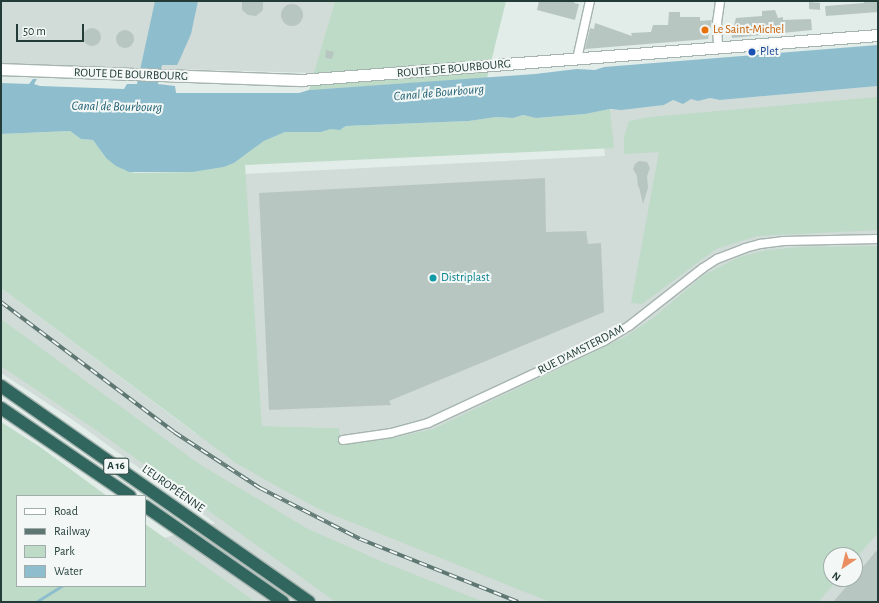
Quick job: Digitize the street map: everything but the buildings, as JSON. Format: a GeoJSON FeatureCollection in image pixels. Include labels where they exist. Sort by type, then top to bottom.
{"type":"FeatureCollection","features":[{"type":"Feature","properties":{"kind":"highway","name":"L'EUROPÉENNE"},"geometry":{"type":"LineString","coordinates":[[1,386],[309,602]]}},
{"type":"Feature","properties":{"kind":"highway","name":"A 16"},"geometry":{"type":"LineString","coordinates":[[1,408],[129,495]]}},
{"type":"Feature","properties":{"kind":"highway"},"geometry":{"type":"LineString","coordinates":[[146,507],[283,602]]}},
{"type":"Feature","properties":{"kind":"highway"},"geometry":{"type":"LineString","coordinates":[[231,547],[313,602]]}},
{"type":"Feature","properties":{"kind":"main road","name":"ROUTE DE BOURBOURG"},"geometry":{"type":"LineString","coordinates":[[1,71],[300,80],[878,35]]}},
{"type":"Feature","properties":{"kind":"street"},"geometry":{"type":"LineString","coordinates":[[577,59],[590,1]]}},
{"type":"Feature","properties":{"kind":"street"},"geometry":{"type":"LineString","coordinates":[[718,48],[717,23],[720,1]]}},
{"type":"Feature","properties":{"kind":"street","name":"RUE D'AMSTERDAM"},"geometry":{"type":"LineString","coordinates":[[343,440],[391,433],[428,423],[604,342],[629,326],[703,268],[717,259],[745,248],[776,242],[878,239]]}},
{"type":"Feature","properties":{"kind":"shaded area"},"geometry":{"type":"Polygon","coordinates":[[[1,1],[335,1],[315,73],[1,64],[1,1]]]}},
{"type":"Feature","properties":{"kind":"shaded area"},"geometry":{"type":"Polygon","coordinates":[[[878,86],[878,602],[256,602],[164,538],[215,523],[73,420],[1,373],[1,288],[195,433],[339,428],[262,426],[245,174],[605,156],[600,111],[664,105],[673,100],[677,102],[691,99],[698,101],[710,98],[720,100],[878,86]]]}},
{"type":"Feature","properties":{"kind":"green space"},"geometry":{"type":"Polygon","coordinates":[[[335,1],[506,1],[487,78],[309,90],[335,1]]]}},
{"type":"Feature","properties":{"kind":"green space"},"geometry":{"type":"Polygon","coordinates":[[[878,97],[878,230],[757,236],[716,249],[642,304],[631,303],[659,152],[624,154],[624,137],[629,121],[650,117],[878,97]]]}},
{"type":"Feature","properties":{"kind":"green space"},"geometry":{"type":"Polygon","coordinates":[[[610,109],[614,148],[245,165],[262,426],[339,428],[341,445],[389,439],[433,429],[625,337],[653,318],[704,275],[739,257],[768,250],[801,247],[878,246],[878,533],[863,550],[863,547],[823,547],[823,587],[831,587],[818,602],[550,602],[321,510],[236,463],[1,288],[1,134],[70,131],[81,139],[93,140],[106,158],[124,170],[135,173],[193,172],[224,167],[234,163],[264,141],[285,132],[321,132],[331,129],[342,129],[346,126],[469,121],[496,117],[513,118],[523,115],[536,118],[585,114],[610,109]]]}},
{"type":"Feature","properties":{"kind":"green space"},"geometry":{"type":"Polygon","coordinates":[[[1,319],[199,464],[308,529],[383,562],[484,602],[336,602],[96,430],[1,366],[1,319]]]}},
{"type":"Feature","properties":{"kind":"green space"},"geometry":{"type":"Polygon","coordinates":[[[1,422],[40,447],[106,495],[16,495],[16,587],[146,587],[146,525],[256,602],[1,602],[1,422]]]}},
{"type":"Feature","properties":{"kind":"water","name":"Canal de Bourbourg"},"geometry":{"type":"Polygon","coordinates":[[[155,1],[198,1],[191,34],[177,65],[162,65],[158,84],[175,86],[176,93],[299,93],[309,90],[535,74],[577,69],[595,70],[604,67],[878,45],[878,86],[720,100],[710,98],[698,101],[691,99],[683,104],[673,100],[664,105],[621,110],[610,109],[585,114],[536,118],[523,115],[513,118],[496,117],[469,121],[346,126],[340,130],[331,129],[321,132],[285,132],[264,141],[234,163],[224,167],[193,172],[129,172],[116,166],[106,158],[93,140],[81,139],[70,131],[1,134],[1,83],[29,84],[33,79],[37,79],[34,84],[40,86],[124,89],[127,84],[137,84],[155,1]]]}},
{"type":"Feature","properties":{"kind":"waterway"},"geometry":{"type":"LineString","coordinates":[[36,602],[60,587]]}},
{"type":"Feature","properties":{"kind":"railway"},"geometry":{"type":"LineString","coordinates":[[1,302],[174,432],[260,488],[360,539],[518,602]]}},
{"type":"Feature","properties":{"kind":"place","name":"Le Saint-Michel"},"geometry":{"type":"Point","coordinates":[705,30]}},
{"type":"Feature","properties":{"kind":"place","name":"Plet"},"geometry":{"type":"Point","coordinates":[752,52]}},
{"type":"Feature","properties":{"kind":"place","name":"Distriplast"},"geometry":{"type":"Point","coordinates":[433,278]}}]}
